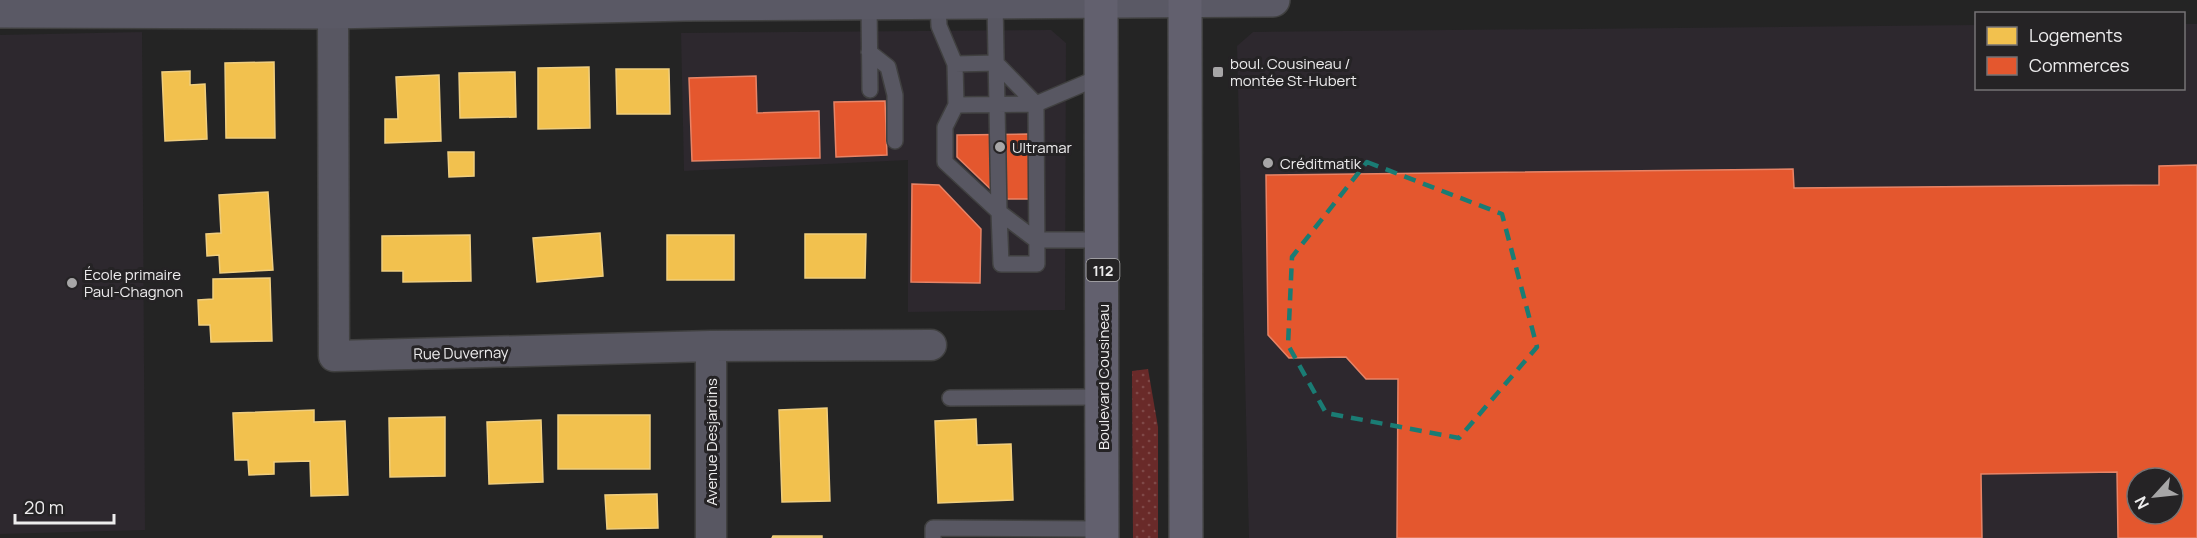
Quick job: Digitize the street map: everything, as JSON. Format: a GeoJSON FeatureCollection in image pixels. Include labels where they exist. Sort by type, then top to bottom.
{"type":"FeatureCollection","features":[{"type":"Feature","properties":{"kind":"main road"},"geometry":{"type":"LineString","coordinates":[[1185,0],[1186,538]]}},
{"type":"Feature","properties":{"kind":"main road","name":"Boulevard Cousineau"},"geometry":{"type":"LineString","coordinates":[[1101,1],[1102,533]]}},
{"type":"Feature","properties":{"kind":"street"},"geometry":{"type":"LineString","coordinates":[[0,11],[333,12],[686,4],[1273,0]]}},
{"type":"Feature","properties":{"kind":"street","name":"Rue Duvernay"},"geometry":{"type":"LineString","coordinates":[[333,12],[334,356],[711,346],[931,345]]}},
{"type":"Feature","properties":{"kind":"street","name":"Avenue Desjardins"},"geometry":{"type":"LineString","coordinates":[[711,346],[711,538]]}},
{"type":"Feature","properties":{"kind":"lane"},"geometry":{"type":"LineString","coordinates":[[949,2],[939,26],[955,64],[956,105],[945,127],[945,162],[999,212],[1036,240],[1102,240]]}},
{"type":"Feature","properties":{"kind":"lane"},"geometry":{"type":"LineString","coordinates":[[955,64],[996,63],[1036,104],[1037,264],[1001,264],[996,105],[996,63],[995,3]]}},
{"type":"Feature","properties":{"kind":"lane"},"geometry":{"type":"LineString","coordinates":[[869,4],[870,90]]}},
{"type":"Feature","properties":{"kind":"lane"},"geometry":{"type":"LineString","coordinates":[[869,52],[888,67],[895,95],[895,141]]}},
{"type":"Feature","properties":{"kind":"lane"},"geometry":{"type":"LineString","coordinates":[[956,105],[1036,104],[1102,76]]}},
{"type":"Feature","properties":{"kind":"lane"},"geometry":{"type":"LineString","coordinates":[[951,398],[1103,398]]}},
{"type":"Feature","properties":{"kind":"lane"},"geometry":{"type":"LineString","coordinates":[[933,538],[933,528],[1102,533]]}},
{"type":"Feature","properties":{"kind":"highlighted area"},"geometry":{"type":"Polygon","coordinates":[[[1367,162],[1502,214],[1537,347],[1459,438],[1326,413],[1288,345],[1292,257],[1367,162]]]}},
{"type":"Feature","properties":{"kind":"shaded area"},"geometry":{"type":"Polygon","coordinates":[[[2185,24],[2197,24],[2197,538],[1249,538],[1237,46],[1253,32],[1975,25],[1975,90],[2185,90],[2185,24]]]}},
{"type":"Feature","properties":{"kind":"shaded area"},"geometry":{"type":"Polygon","coordinates":[[[1051,30],[1066,43],[1065,310],[908,312],[908,160],[684,171],[681,33],[1051,30]]]}},
{"type":"Feature","properties":{"kind":"shaded area","name":"École primaire Paul-Chagnon"},"geometry":{"type":"Polygon","coordinates":[[[142,32],[145,530],[0,534],[0,35],[142,32]]]}},
{"type":"Feature","properties":{"kind":"shaded area"},"geometry":{"type":"Polygon","coordinates":[[[1148,369],[1158,427],[1158,538],[1133,538],[1132,371],[1148,369]]]}},
{"type":"Feature","properties":{"kind":"building: Logements"},"geometry":{"type":"Polygon","coordinates":[[[274,62],[275,138],[226,138],[225,63],[274,62]]]}},
{"type":"Feature","properties":{"kind":"building: Logements"},"geometry":{"type":"Polygon","coordinates":[[[589,67],[590,128],[538,129],[538,68],[589,67]]]}},
{"type":"Feature","properties":{"kind":"building: Logements"},"geometry":{"type":"Polygon","coordinates":[[[616,69],[669,69],[670,114],[617,114],[616,69]]]}},
{"type":"Feature","properties":{"kind":"building: Logements"},"geometry":{"type":"Polygon","coordinates":[[[190,71],[190,85],[205,84],[207,139],[165,141],[162,72],[190,71]]]}},
{"type":"Feature","properties":{"kind":"building: Logements"},"geometry":{"type":"Polygon","coordinates":[[[515,72],[516,117],[460,118],[459,73],[515,72]]]}},
{"type":"Feature","properties":{"kind":"building: Logements"},"geometry":{"type":"Polygon","coordinates":[[[439,75],[441,141],[385,143],[385,119],[398,119],[396,77],[439,75]]]}},
{"type":"Feature","properties":{"kind":"building: Logements"},"geometry":{"type":"Polygon","coordinates":[[[448,152],[474,152],[474,176],[449,177],[448,152]]]}},
{"type":"Feature","properties":{"kind":"building: Logements"},"geometry":{"type":"Polygon","coordinates":[[[268,192],[273,270],[220,273],[219,255],[207,256],[206,234],[221,233],[219,195],[268,192]]]}},
{"type":"Feature","properties":{"kind":"building: Logements"},"geometry":{"type":"Polygon","coordinates":[[[600,233],[603,276],[537,282],[533,238],[600,233]]]}},
{"type":"Feature","properties":{"kind":"building: Logements"},"geometry":{"type":"Polygon","coordinates":[[[805,234],[866,234],[865,278],[805,278],[805,234]]]}},
{"type":"Feature","properties":{"kind":"building: Logements"},"geometry":{"type":"Polygon","coordinates":[[[470,235],[471,281],[403,282],[403,271],[382,271],[382,236],[470,235]]]}},
{"type":"Feature","properties":{"kind":"building: Logements"},"geometry":{"type":"Polygon","coordinates":[[[667,235],[734,235],[734,280],[667,280],[667,235]]]}},
{"type":"Feature","properties":{"kind":"building: Logements"},"geometry":{"type":"Polygon","coordinates":[[[270,278],[272,341],[211,342],[210,325],[199,325],[198,300],[213,299],[213,279],[270,278]]]}},
{"type":"Feature","properties":{"kind":"building: Logements"},"geometry":{"type":"Polygon","coordinates":[[[827,408],[830,501],[782,502],[779,410],[827,408]]]}},
{"type":"Feature","properties":{"kind":"building: Logements"},"geometry":{"type":"Polygon","coordinates":[[[314,410],[314,422],[345,421],[348,495],[311,496],[310,461],[274,462],[274,474],[249,475],[248,460],[235,460],[233,413],[314,410]]]}},
{"type":"Feature","properties":{"kind":"building: Logements"},"geometry":{"type":"Polygon","coordinates":[[[558,415],[650,415],[650,469],[558,469],[558,415]]]}},
{"type":"Feature","properties":{"kind":"building: Logements"},"geometry":{"type":"Polygon","coordinates":[[[445,417],[445,476],[390,477],[389,418],[445,417]]]}},
{"type":"Feature","properties":{"kind":"building: Logements"},"geometry":{"type":"Polygon","coordinates":[[[976,419],[977,445],[1011,444],[1013,500],[938,503],[935,421],[976,419]]]}},
{"type":"Feature","properties":{"kind":"building: Logements"},"geometry":{"type":"Polygon","coordinates":[[[541,420],[543,482],[489,484],[487,422],[541,420]]]}},
{"type":"Feature","properties":{"kind":"building: Logements"},"geometry":{"type":"Polygon","coordinates":[[[657,494],[658,528],[607,529],[605,495],[657,494]]]}},
{"type":"Feature","properties":{"kind":"building: Logements"},"geometry":{"type":"Polygon","coordinates":[[[773,536],[822,536],[822,538],[772,538],[773,536]]]}},
{"type":"Feature","properties":{"kind":"building: Commerces"},"geometry":{"type":"Polygon","coordinates":[[[756,76],[757,113],[819,111],[820,158],[692,161],[689,78],[756,76]]]}},
{"type":"Feature","properties":{"kind":"building: Commerces"},"geometry":{"type":"Polygon","coordinates":[[[885,101],[887,155],[836,157],[834,102],[885,101]]]}},
{"type":"Feature","properties":{"kind":"building: Commerces"},"geometry":{"type":"Polygon","coordinates":[[[1029,134],[1029,199],[1001,199],[957,157],[957,135],[1029,134]]]}},
{"type":"Feature","properties":{"kind":"building: Commerces"},"geometry":{"type":"Polygon","coordinates":[[[2197,165],[2197,538],[2118,538],[2117,472],[1981,474],[1982,538],[1397,538],[1398,379],[1366,379],[1346,357],[1289,358],[1268,335],[1266,175],[1793,169],[1794,188],[2159,185],[2159,166],[2197,165]]]}},
{"type":"Feature","properties":{"kind":"building: Commerces"},"geometry":{"type":"Polygon","coordinates":[[[912,184],[939,185],[981,229],[980,283],[911,282],[912,184]]]}},
{"type":"Feature","properties":{"kind":"place","name":"boul. Cousineau / montée St-Hubert"},"geometry":{"type":"Point","coordinates":[1218,72]}},
{"type":"Feature","properties":{"kind":"place","name":"Ultramar"},"geometry":{"type":"Point","coordinates":[1000,147]}},
{"type":"Feature","properties":{"kind":"place","name":"Créditmatik"},"geometry":{"type":"Point","coordinates":[1268,163]}},
{"type":"Feature","properties":{"kind":"place","name":"École primaire Paul-Chagnon"},"geometry":{"type":"Point","coordinates":[72,283]}}]}
